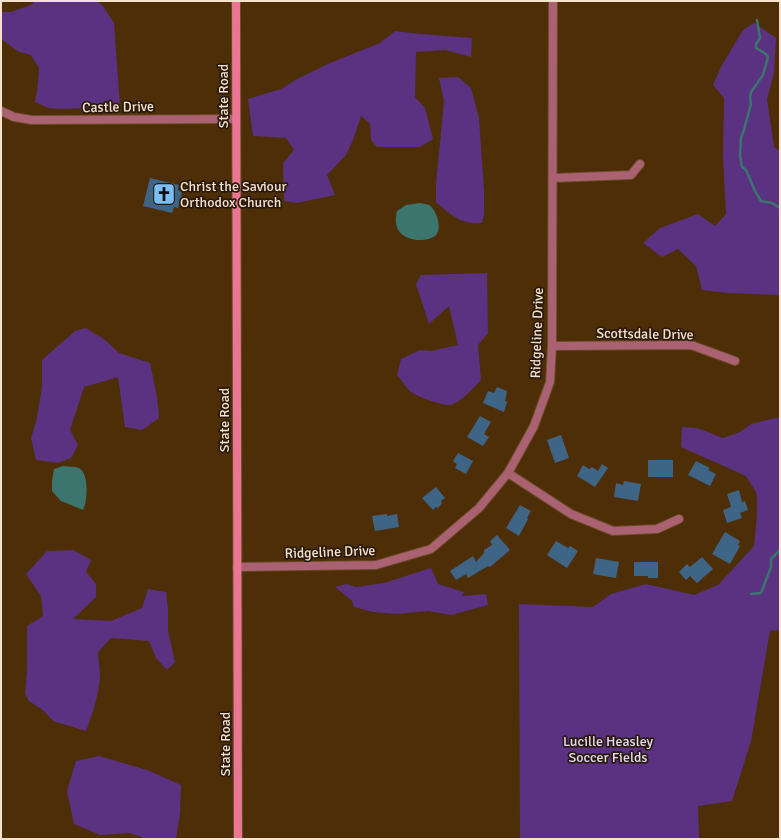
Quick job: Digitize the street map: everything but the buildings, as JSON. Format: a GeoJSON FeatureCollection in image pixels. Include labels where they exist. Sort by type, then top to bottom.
{"type":"FeatureCollection","features":[{"type":"Feature","properties":{"kind":"main road","name":"State Road"},"geometry":{"type":"LineString","coordinates":[[236,1],[238,839]]}},
{"type":"Feature","properties":{"kind":"street","name":"Ridgeline Drive"},"geometry":{"type":"LineString","coordinates":[[237,567],[376,565],[431,549],[480,508],[508,474],[534,426],[550,382],[552,346],[553,1]]}},
{"type":"Feature","properties":{"kind":"street","name":"Castle Drive"},"geometry":{"type":"LineString","coordinates":[[1,111],[32,120],[236,118]]}},
{"type":"Feature","properties":{"kind":"street"},"geometry":{"type":"LineString","coordinates":[[553,178],[631,175],[640,164]]}},
{"type":"Feature","properties":{"kind":"street","name":"Scottsdale Drive"},"geometry":{"type":"LineString","coordinates":[[552,346],[691,345],[735,361]]}},
{"type":"Feature","properties":{"kind":"street"},"geometry":{"type":"LineString","coordinates":[[508,474],[571,514],[613,531],[657,529],[679,519]]}},
{"type":"Feature","properties":{"kind":"green space"},"geometry":{"type":"Polygon","coordinates":[[[34,1],[97,1],[103,6],[114,23],[120,107],[60,109],[48,108],[35,102],[39,68],[31,55],[19,52],[1,39],[1,12],[11,12],[33,4],[34,1]]]}},
{"type":"Feature","properties":{"kind":"green space"},"geometry":{"type":"Polygon","coordinates":[[[754,23],[776,38],[774,73],[767,99],[774,147],[780,151],[780,297],[778,295],[728,293],[702,290],[696,266],[678,249],[662,257],[643,243],[660,228],[698,214],[715,226],[726,214],[723,158],[724,98],[713,85],[722,65],[743,30],[754,23]]]}},
{"type":"Feature","properties":{"kind":"green space"},"geometry":{"type":"Polygon","coordinates":[[[395,31],[472,38],[471,57],[445,50],[416,52],[415,97],[425,108],[433,139],[420,147],[377,147],[371,140],[370,124],[361,116],[346,155],[327,175],[335,195],[297,203],[284,201],[283,163],[294,150],[286,138],[253,136],[248,99],[281,89],[297,79],[330,63],[380,43],[395,31]]]}},
{"type":"Feature","properties":{"kind":"green space"},"geometry":{"type":"Polygon","coordinates":[[[458,77],[471,88],[479,118],[484,191],[484,214],[482,223],[462,221],[436,202],[436,184],[444,101],[439,78],[458,77]]]}},
{"type":"Feature","properties":{"kind":"green space"},"geometry":{"type":"Polygon","coordinates":[[[487,273],[488,333],[478,345],[481,380],[458,402],[449,405],[441,404],[411,392],[397,375],[401,359],[420,350],[431,351],[458,345],[449,306],[429,324],[416,284],[421,275],[487,273]]]}},
{"type":"Feature","properties":{"kind":"green space"},"geometry":{"type":"Polygon","coordinates":[[[86,328],[105,340],[119,353],[150,363],[157,396],[159,418],[142,430],[125,427],[118,377],[84,387],[70,430],[78,445],[71,458],[58,463],[36,460],[31,438],[37,418],[42,387],[42,360],[75,331],[86,328]]]}},
{"type":"Feature","properties":{"kind":"green space","name":"Lucille Heasley Soccer Fields"},"geometry":{"type":"Polygon","coordinates":[[[780,417],[780,630],[770,631],[751,741],[732,801],[698,806],[699,839],[520,839],[519,604],[593,607],[611,594],[646,584],[694,595],[718,585],[754,546],[757,516],[757,494],[746,476],[681,447],[682,427],[697,428],[723,438],[740,432],[751,424],[780,417]]]}},
{"type":"Feature","properties":{"kind":"green space"},"geometry":{"type":"Polygon","coordinates":[[[73,550],[91,560],[86,572],[96,584],[96,597],[73,619],[111,621],[142,608],[148,589],[166,592],[168,631],[175,662],[167,670],[156,658],[149,641],[111,638],[98,652],[100,675],[97,696],[86,731],[53,721],[44,711],[29,701],[25,694],[27,670],[27,626],[43,616],[41,596],[26,574],[47,551],[73,550]]]}},
{"type":"Feature","properties":{"kind":"green space"},"geometry":{"type":"Polygon","coordinates":[[[431,568],[438,584],[464,592],[462,596],[486,594],[488,605],[451,615],[428,611],[397,614],[373,612],[354,607],[352,601],[335,587],[346,584],[356,587],[384,583],[431,568]]]}},
{"type":"Feature","properties":{"kind":"green space"},"geometry":{"type":"Polygon","coordinates":[[[99,756],[147,770],[181,785],[180,813],[176,839],[143,839],[142,837],[129,833],[100,835],[74,824],[67,791],[76,761],[99,756]]]}},
{"type":"Feature","properties":{"kind":"water"},"geometry":{"type":"Polygon","coordinates":[[[420,203],[428,205],[432,208],[437,215],[439,225],[439,229],[435,236],[425,240],[408,238],[399,231],[396,223],[397,211],[406,205],[420,203]]]}},
{"type":"Feature","properties":{"kind":"water"},"geometry":{"type":"Polygon","coordinates":[[[63,466],[79,468],[85,475],[87,494],[83,510],[61,501],[52,491],[54,469],[63,466]]]}},
{"type":"Feature","properties":{"kind":"waterway"},"geometry":{"type":"LineString","coordinates":[[757,20],[760,38],[756,44],[756,48],[768,57],[763,75],[751,92],[751,104],[741,138],[740,155],[742,167],[746,170],[761,201],[772,203],[780,208]]}},
{"type":"Feature","properties":{"kind":"waterway"},"geometry":{"type":"LineString","coordinates":[[751,594],[761,593],[771,567],[771,559],[780,550]]}},
{"type":"Feature","properties":{"kind":"place","name":"Christ the Saviour Orthodox Church"},"geometry":{"type":"Point","coordinates":[164,194]}}]}
